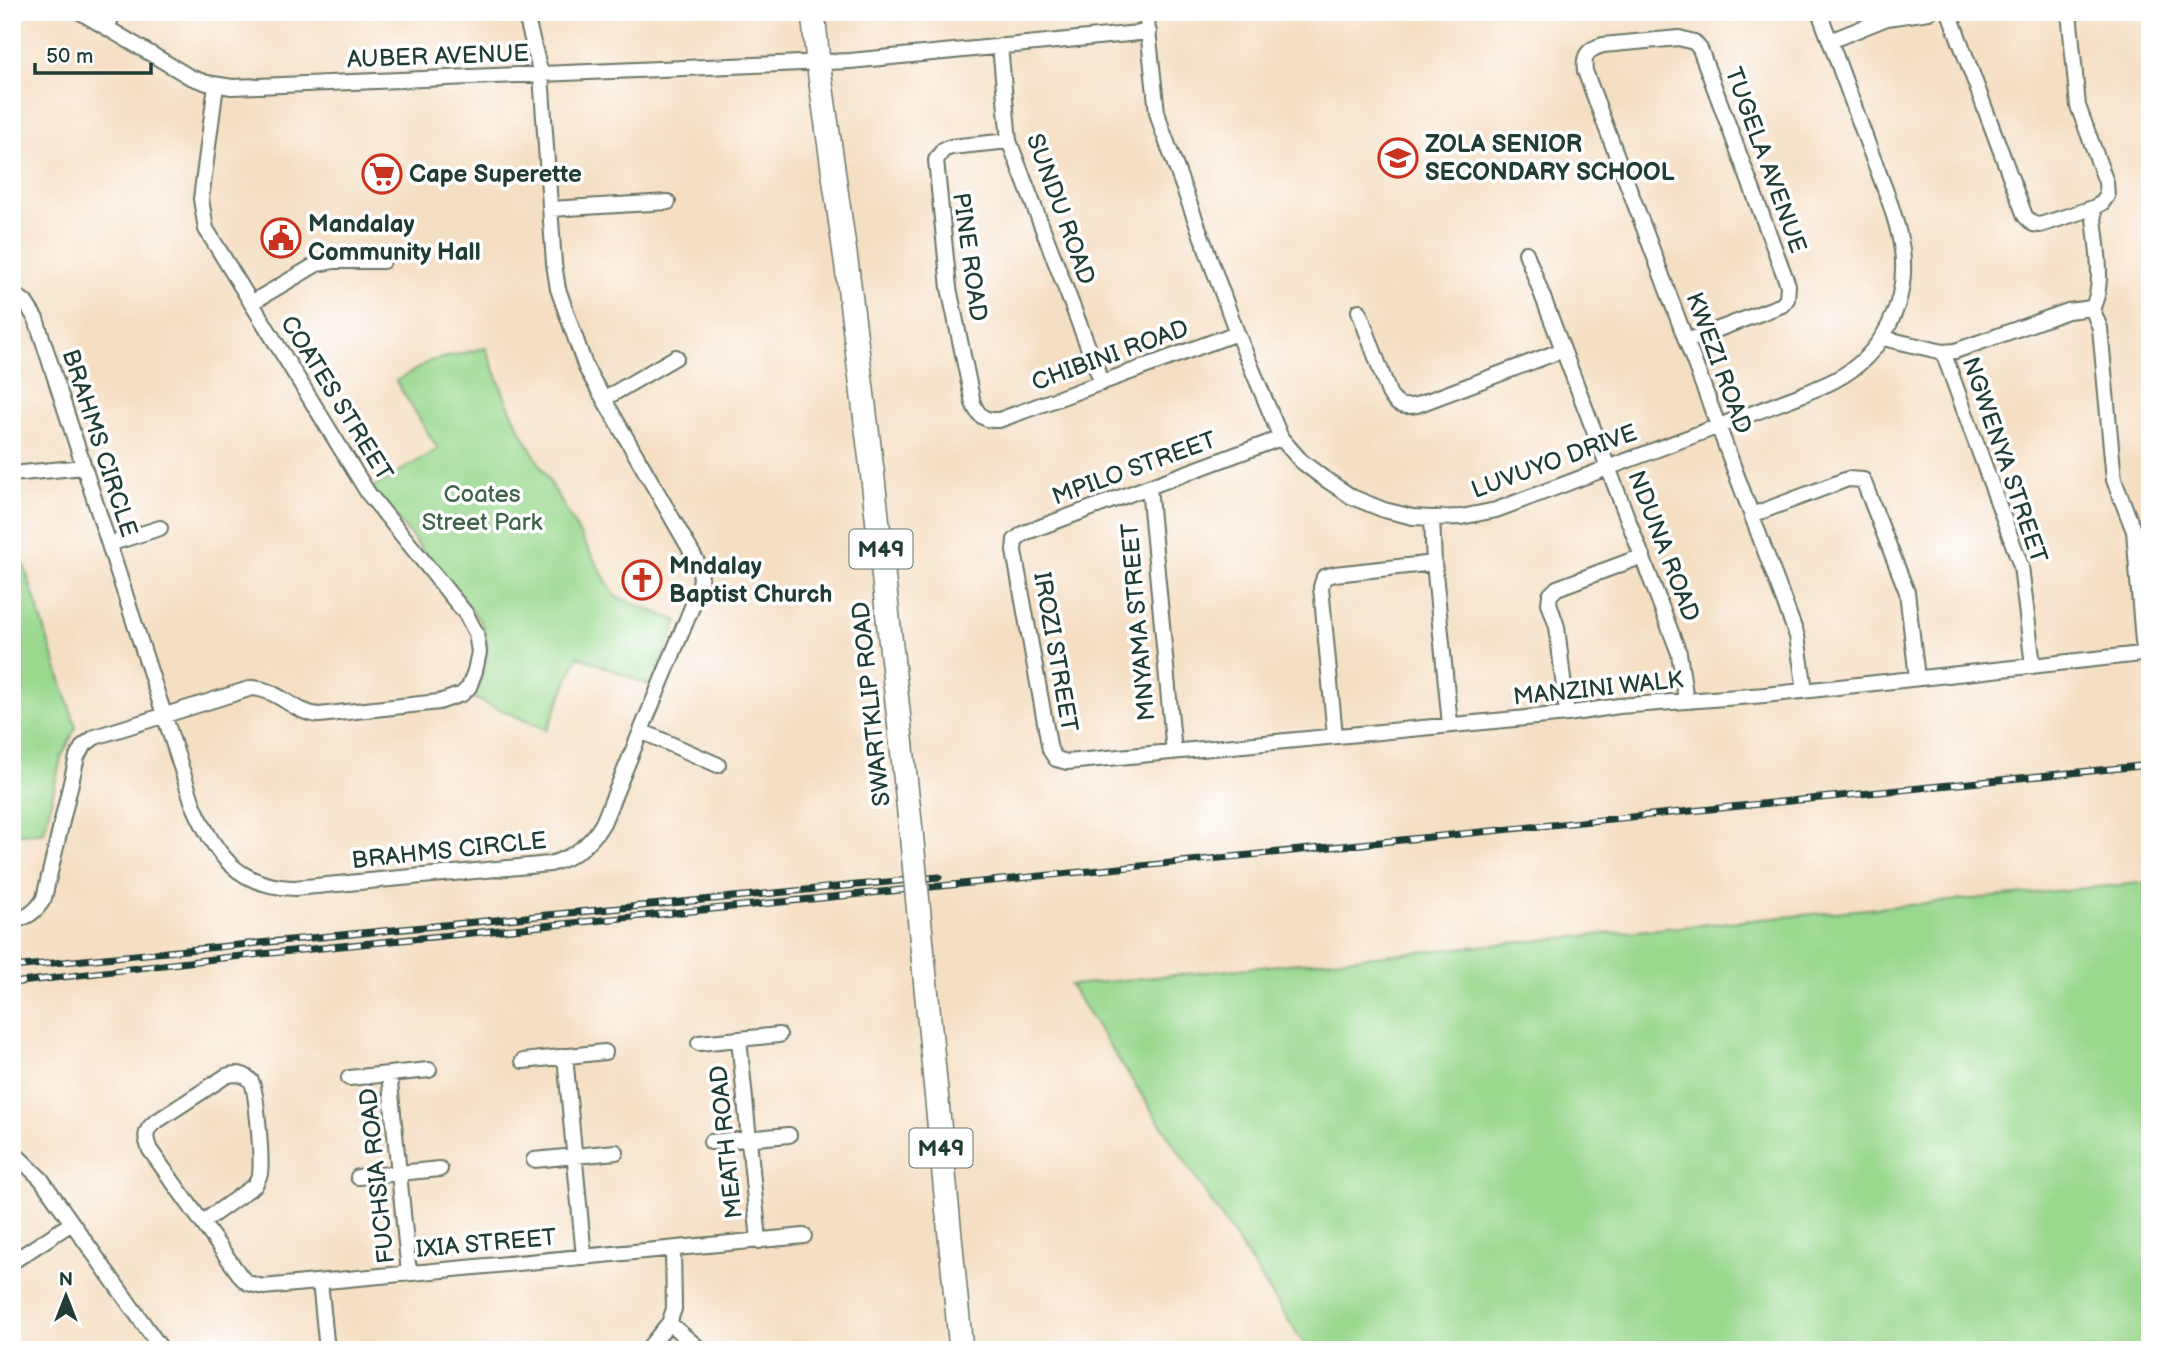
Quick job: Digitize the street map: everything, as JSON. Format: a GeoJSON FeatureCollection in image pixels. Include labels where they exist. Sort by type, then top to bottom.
{"type":"FeatureCollection","features":[{"type":"Feature","properties":{"kind":"main road","name":"SWARTKLIP ROAD"},"geometry":{"type":"LineString","coordinates":[[813,12],[871,457],[911,831],[961,1350]]}},
{"type":"Feature","properties":{"kind":"street","name":"AUBER AVENUE"},"geometry":{"type":"LineString","coordinates":[[80,12],[190,77],[232,88],[818,62],[1149,32]]}},
{"type":"Feature","properties":{"kind":"street"},"geometry":{"type":"LineString","coordinates":[[107,28],[114,12]]}},
{"type":"Feature","properties":{"kind":"street","name":"BRAHMS CIRCLE"},"geometry":{"type":"LineString","coordinates":[[12,293],[25,302],[36,320],[193,804],[215,848],[240,873],[261,883],[284,888],[550,864],[568,858],[584,848],[598,832],[699,590],[701,571],[583,361],[558,289],[541,74],[525,12]]}},
{"type":"Feature","properties":{"kind":"street","name":"LUVUYO DRIVE"},"geometry":{"type":"LineString","coordinates":[[1146,12],[1157,112],[1162,130],[1237,332],[1281,439],[1301,461],[1352,497],[1384,510],[1432,519],[1496,510],[1837,379],[1861,362],[1883,338],[1899,299],[1902,251],[1883,187],[1819,12]]}},
{"type":"Feature","properties":{"kind":"street"},"geometry":{"type":"LineString","coordinates":[[1830,40],[1887,18],[1929,12]]}},
{"type":"Feature","properties":{"kind":"street"},"geometry":{"type":"LineString","coordinates":[[1949,12],[2028,221],[2040,225],[2093,208],[2107,196],[2106,181],[2078,106],[2069,12]]}},
{"type":"Feature","properties":{"kind":"street","name":"TUGELA AVENUE"},"geometry":{"type":"LineString","coordinates":[[1587,53],[1603,45],[1679,38],[1694,42],[1700,49],[1788,285],[1787,299],[1782,305],[1687,341]]}},
{"type":"Feature","properties":{"kind":"street","name":"SUNDU ROAD"},"geometry":{"type":"LineString","coordinates":[[1000,46],[1009,141],[1102,383]]}},
{"type":"Feature","properties":{"kind":"street","name":"KWEZI ROAD"},"geometry":{"type":"LineString","coordinates":[[1587,53],[1585,71],[1797,636],[1805,690]]}},
{"type":"Feature","properties":{"kind":"street","name":"COATES STREET"},"geometry":{"type":"LineString","coordinates":[[12,920],[28,916],[44,898],[77,757],[83,746],[95,737],[252,688],[270,691],[301,710],[319,715],[439,702],[462,694],[469,687],[475,671],[479,652],[473,624],[368,493],[206,229],[201,209],[216,85]]}},
{"type":"Feature","properties":{"kind":"street","name":"PINE ROAD"},"geometry":{"type":"LineString","coordinates":[[999,420],[983,418],[977,413],[973,403],[949,288],[935,169],[936,160],[943,150],[1009,141]]}},
{"type":"Feature","properties":{"kind":"street"},"geometry":{"type":"LineString","coordinates":[[550,209],[668,202]]}},
{"type":"Feature","properties":{"kind":"street"},"geometry":{"type":"LineString","coordinates":[[2092,309],[2097,301],[2099,285],[2093,208]]}},
{"type":"Feature","properties":{"kind":"street","name":"NDUNA ROAD"},"geometry":{"type":"LineString","coordinates":[[1526,253],[1679,653],[1686,701]]}},
{"type":"Feature","properties":{"kind":"street"},"geometry":{"type":"LineString","coordinates":[[251,303],[317,264],[334,261],[383,261]]}},
{"type":"Feature","properties":{"kind":"street"},"geometry":{"type":"LineString","coordinates":[[1883,338],[1943,352],[1967,348],[2068,310],[2092,309]]}},
{"type":"Feature","properties":{"kind":"street"},"geometry":{"type":"LineString","coordinates":[[2092,309],[2100,328],[2114,480],[2134,531],[2147,653]]}},
{"type":"Feature","properties":{"kind":"street"},"geometry":{"type":"LineString","coordinates":[[1359,311],[1389,393],[1400,406],[1416,405],[1563,350]]}},
{"type":"Feature","properties":{"kind":"street","name":"CHIBINI ROAD"},"geometry":{"type":"LineString","coordinates":[[999,420],[1237,332]]}},
{"type":"Feature","properties":{"kind":"street","name":"NGWENYA STREET"},"geometry":{"type":"LineString","coordinates":[[1943,352],[2021,566],[2033,666]]}},
{"type":"Feature","properties":{"kind":"street"},"geometry":{"type":"LineString","coordinates":[[604,399],[676,357]]}},
{"type":"Feature","properties":{"kind":"street","name":"MPILO STREET"},"geometry":{"type":"LineString","coordinates":[[1014,551],[1015,540],[1024,533],[1281,439]]}},
{"type":"Feature","properties":{"kind":"street"},"geometry":{"type":"LineString","coordinates":[[12,474],[84,467]]}},
{"type":"Feature","properties":{"kind":"street"},"geometry":{"type":"LineString","coordinates":[[1752,515],[1848,479],[1863,480],[1907,592],[1917,678]]}},
{"type":"Feature","properties":{"kind":"street","name":"MNYAMA STREET"},"geometry":{"type":"LineString","coordinates":[[1149,487],[1174,752]]}},
{"type":"Feature","properties":{"kind":"street"},"geometry":{"type":"LineString","coordinates":[[1432,519],[1450,724]]}},
{"type":"Feature","properties":{"kind":"street"},"geometry":{"type":"LineString","coordinates":[[109,544],[160,528]]}},
{"type":"Feature","properties":{"kind":"street","name":"IROZI STREET"},"geometry":{"type":"LineString","coordinates":[[1014,551],[1050,750],[1056,759]]}},
{"type":"Feature","properties":{"kind":"street"},"geometry":{"type":"LineString","coordinates":[[1567,714],[1557,627],[1549,603],[1550,595],[1557,588],[1643,556]]}},
{"type":"Feature","properties":{"kind":"street"},"geometry":{"type":"LineString","coordinates":[[1335,736],[1321,587],[1324,577],[1434,563]]}},
{"type":"Feature","properties":{"kind":"street","name":"MANZINI WALK"},"geometry":{"type":"LineString","coordinates":[[1056,759],[1067,762],[1567,714],[1619,706],[1805,690],[2147,653]]}},
{"type":"Feature","properties":{"kind":"street"},"geometry":{"type":"LineString","coordinates":[[641,731],[719,765]]}},
{"type":"Feature","properties":{"kind":"street"},"geometry":{"type":"LineString","coordinates":[[699,1043],[779,1035]]}},
{"type":"Feature","properties":{"kind":"street","name":"MEATH ROAD"},"geometry":{"type":"LineString","coordinates":[[739,1039],[759,1241]]}},
{"type":"Feature","properties":{"kind":"street"},"geometry":{"type":"LineString","coordinates":[[523,1060],[605,1052]]}},
{"type":"Feature","properties":{"kind":"street"},"geometry":{"type":"LineString","coordinates":[[565,1056],[584,1257]]}},
{"type":"Feature","properties":{"kind":"street"},"geometry":{"type":"LineString","coordinates":[[349,1078],[429,1070]]}},
{"type":"Feature","properties":{"kind":"street","name":"IXIA STREET"},"geometry":{"type":"LineString","coordinates":[[204,1222],[255,1185],[260,1174],[255,1089],[246,1076],[240,1074],[226,1076],[154,1123],[146,1132],[150,1150],[248,1283],[263,1287],[804,1236]]}},
{"type":"Feature","properties":{"kind":"street","name":"FUCHSIA ROAD"},"geometry":{"type":"LineString","coordinates":[[389,1074],[409,1273]]}},
{"type":"Feature","properties":{"kind":"street"},"geometry":{"type":"LineString","coordinates":[[711,1142],[789,1135]]}},
{"type":"Feature","properties":{"kind":"street"},"geometry":{"type":"LineString","coordinates":[[12,1151],[41,1179],[162,1350]]}},
{"type":"Feature","properties":{"kind":"street"},"geometry":{"type":"LineString","coordinates":[[534,1160],[616,1152]]}},
{"type":"Feature","properties":{"kind":"street"},"geometry":{"type":"LineString","coordinates":[[358,1177],[440,1169]]}},
{"type":"Feature","properties":{"kind":"street"},"geometry":{"type":"LineString","coordinates":[[12,1262],[72,1223]]}},
{"type":"Feature","properties":{"kind":"street"},"geometry":{"type":"LineString","coordinates":[[647,1350],[668,1323],[674,1309],[673,1249]]}},
{"type":"Feature","properties":{"kind":"street"},"geometry":{"type":"LineString","coordinates":[[320,1282],[327,1350]]}},
{"type":"Feature","properties":{"kind":"street"},"geometry":{"type":"LineString","coordinates":[[668,1323],[701,1350]]}},
{"type":"Feature","properties":{"kind":"green space","name":"Coates Street Park"},"geometry":{"type":"Polygon","coordinates":[[[486,348],[522,433],[615,596],[678,621],[651,686],[578,656],[547,730],[471,697],[486,661],[485,632],[481,622],[372,488],[438,449],[396,381],[430,361],[486,348]]]}},
{"type":"Feature","properties":{"kind":"green space"},"geometry":{"type":"Polygon","coordinates":[[[12,528],[76,727],[61,758],[44,832],[12,835],[12,528]]]}},
{"type":"Feature","properties":{"kind":"green space"},"geometry":{"type":"Polygon","coordinates":[[[2150,882],[2150,1350],[1308,1350],[1070,985],[2150,882]]]}},
{"type":"Feature","properties":{"kind":"railway"},"geometry":{"type":"LineString","coordinates":[[12,983],[222,958],[2150,765]]}},
{"type":"Feature","properties":{"kind":"railway"},"geometry":{"type":"LineString","coordinates":[[12,967],[939,877]]}},
{"type":"Feature","properties":{"kind":"place","name":"ZOLA SENIOR SECONDARY SCHOOL"},"geometry":{"type":"Point","coordinates":[1398,158]}},
{"type":"Feature","properties":{"kind":"place","name":"Cape Superette"},"geometry":{"type":"Point","coordinates":[382,174]}},
{"type":"Feature","properties":{"kind":"place","name":"Mandalay Community Hall"},"geometry":{"type":"Point","coordinates":[281,238]}},
{"type":"Feature","properties":{"kind":"place","name":"Mndalay Baptist Church"},"geometry":{"type":"Point","coordinates":[642,580]}}]}
